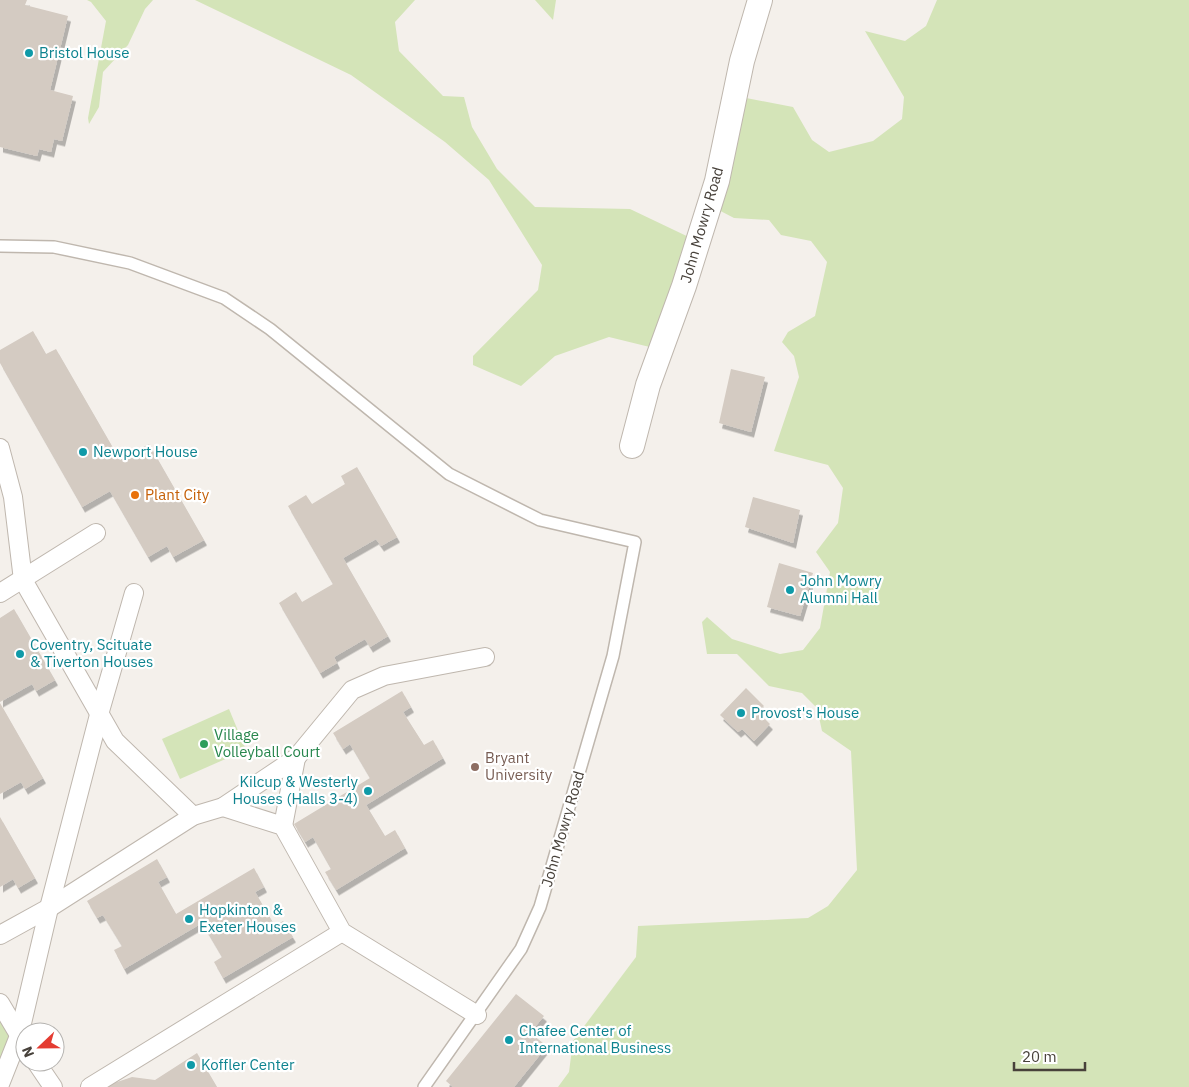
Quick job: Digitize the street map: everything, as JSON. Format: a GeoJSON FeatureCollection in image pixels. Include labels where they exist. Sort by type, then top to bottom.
{"type":"FeatureCollection","features":[{"type":"Feature","properties":{"kind":"street","name":"John Mowry Road"},"geometry":{"type":"LineString","coordinates":[[632,446],[648,385],[684,286],[717,181],[742,61],[760,0]]}},
{"type":"Feature","properties":{"kind":"street"},"geometry":{"type":"LineString","coordinates":[[0,448],[13,497],[23,580],[100,711],[115,741],[193,816]]}},
{"type":"Feature","properties":{"kind":"street"},"geometry":{"type":"LineString","coordinates":[[0,594],[96,533]]}},
{"type":"Feature","properties":{"kind":"street"},"geometry":{"type":"LineString","coordinates":[[26,1022],[49,908],[100,711],[134,593]]}},
{"type":"Feature","properties":{"kind":"street"},"geometry":{"type":"LineString","coordinates":[[0,934],[49,908],[193,816],[223,807],[296,758],[352,690],[384,676],[485,657]]}},
{"type":"Feature","properties":{"kind":"street"},"geometry":{"type":"LineString","coordinates":[[296,758],[283,826],[342,932],[477,1015]]}},
{"type":"Feature","properties":{"kind":"street"},"geometry":{"type":"LineString","coordinates":[[223,807],[283,826]]}},
{"type":"Feature","properties":{"kind":"street"},"geometry":{"type":"LineString","coordinates":[[90,1087],[342,932]]}},
{"type":"Feature","properties":{"kind":"street"},"geometry":{"type":"LineString","coordinates":[[0,1003],[15,1028]]}},
{"type":"Feature","properties":{"kind":"street"},"geometry":{"type":"LineString","coordinates":[[0,1084],[15,1054]]}},
{"type":"Feature","properties":{"kind":"street"},"geometry":{"type":"LineString","coordinates":[[42,1072],[52,1087]]}},
{"type":"Feature","properties":{"kind":"lane","name":"John Mowry Road"},"geometry":{"type":"LineString","coordinates":[[0,246],[54,247],[130,262],[224,298],[270,329],[449,474],[540,520],[635,542],[613,656],[540,907],[521,949],[477,1015],[424,1087]]}},
{"type":"Feature","properties":{"kind":"green space"},"geometry":{"type":"Polygon","coordinates":[[[87,0],[153,0],[145,9],[128,45],[103,72],[99,107],[89,124],[88,118],[106,21],[91,2],[87,0]]]}},
{"type":"Feature","properties":{"kind":"green space"},"geometry":{"type":"Polygon","coordinates":[[[195,0],[415,0],[395,22],[399,51],[443,96],[464,97],[472,127],[497,169],[535,207],[630,209],[695,240],[666,351],[609,337],[555,356],[521,386],[473,365],[473,356],[538,290],[542,265],[489,180],[445,142],[351,75],[195,0]]]}},
{"type":"Feature","properties":{"kind":"green space"},"geometry":{"type":"Polygon","coordinates":[[[535,0],[556,0],[553,20],[535,0]]]}},
{"type":"Feature","properties":{"kind":"green space"},"geometry":{"type":"Polygon","coordinates":[[[937,0],[1189,0],[1189,1087],[558,1087],[569,1072],[573,1041],[636,957],[638,926],[808,918],[828,906],[857,870],[851,751],[822,731],[817,708],[802,693],[769,686],[737,654],[707,654],[702,622],[707,617],[732,639],[780,654],[803,650],[820,628],[830,572],[816,552],[838,523],[843,488],[828,465],[774,451],[799,377],[794,356],[782,342],[788,332],[815,316],[827,262],[811,241],[781,235],[769,220],[734,218],[707,204],[736,96],[793,107],[812,140],[829,152],[873,141],[902,119],[904,97],[865,31],[905,41],[926,26],[937,0]]]}},
{"type":"Feature","properties":{"kind":"green space","name":"Village Volleyball Court"},"geometry":{"type":"Polygon","coordinates":[[[229,709],[246,750],[180,779],[162,739],[229,709]]]}},
{"type":"Feature","properties":{"kind":"green space"},"geometry":{"type":"Polygon","coordinates":[[[0,1003],[15,1029],[15,1046],[0,1084],[0,1003]]]}},
{"type":"Feature","properties":{"kind":"building","name":"Bristol House"},"geometry":{"type":"Polygon","coordinates":[[[0,0],[27,0],[25,5],[68,16],[50,90],[73,96],[62,141],[54,139],[51,152],[39,149],[37,156],[0,147],[0,0]]]}},
{"type":"Feature","properties":{"kind":"building","name":"Newport House"},"geometry":{"type":"Polygon","coordinates":[[[33,331],[46,354],[56,349],[120,460],[149,444],[204,540],[173,557],[167,546],[148,557],[110,491],[82,507],[0,363],[0,350],[33,331]]]}},
{"type":"Feature","properties":{"kind":"building"},"geometry":{"type":"Polygon","coordinates":[[[731,369],[765,377],[751,432],[719,423],[731,369]]]}},
{"type":"Feature","properties":{"kind":"building"},"geometry":{"type":"Polygon","coordinates":[[[357,467],[397,537],[381,546],[376,539],[343,558],[388,636],[370,647],[365,639],[334,657],[337,663],[320,673],[279,603],[296,592],[302,602],[333,584],[288,506],[306,495],[312,504],[345,484],[341,476],[357,467]]]}},
{"type":"Feature","properties":{"kind":"building"},"geometry":{"type":"Polygon","coordinates":[[[753,497],[800,510],[793,543],[745,527],[753,497]]]}},
{"type":"Feature","properties":{"kind":"building","name":"John Mowry Alumni Hall"},"geometry":{"type":"Polygon","coordinates":[[[779,563],[813,573],[800,616],[767,607],[779,563]]]}},
{"type":"Feature","properties":{"kind":"building","name":"Coventry, Scituate & Tiverton Houses"},"geometry":{"type":"Polygon","coordinates":[[[14,609],[55,680],[36,691],[32,684],[0,702],[0,618],[14,609]]]}},
{"type":"Feature","properties":{"kind":"building","name":"Provost's House"},"geometry":{"type":"Polygon","coordinates":[[[746,688],[764,706],[758,712],[770,724],[754,741],[742,729],[738,732],[720,715],[746,688]]]}},
{"type":"Feature","properties":{"kind":"building","name":"Kilcup & Westerly Houses (Halls 3-4)"},"geometry":{"type":"Polygon","coordinates":[[[402,691],[411,707],[403,712],[424,745],[433,740],[443,758],[366,805],[385,836],[395,830],[405,848],[336,890],[325,872],[331,869],[313,837],[305,842],[294,824],[370,778],[350,744],[343,749],[333,733],[402,691]]]}},
{"type":"Feature","properties":{"kind":"building","name":"Coventry, Scituate & Tiverton Houses"},"geometry":{"type":"Polygon","coordinates":[[[0,703],[43,778],[25,789],[21,782],[0,794],[0,703]]]}},
{"type":"Feature","properties":{"kind":"building"},"geometry":{"type":"Polygon","coordinates":[[[0,817],[35,878],[18,888],[13,879],[0,887],[0,817]]]}},
{"type":"Feature","properties":{"kind":"building","name":"Hopkinton & Exeter Houses"},"geometry":{"type":"Polygon","coordinates":[[[157,859],[167,877],[158,882],[176,914],[254,868],[264,887],[255,892],[275,926],[283,921],[293,937],[223,978],[214,962],[222,957],[202,923],[124,969],[114,950],[122,946],[103,915],[97,918],[87,901],[157,859]]]}},
{"type":"Feature","properties":{"kind":"building","name":"Chafee Center of International Business"},"geometry":{"type":"Polygon","coordinates":[[[516,994],[544,1016],[530,1033],[547,1046],[514,1087],[453,1087],[446,1081],[516,994]]]}},
{"type":"Feature","properties":{"kind":"building","name":"Koffler Center"},"geometry":{"type":"Polygon","coordinates":[[[197,1053],[217,1087],[102,1087],[132,1077],[155,1080],[197,1053]]]}},
{"type":"Feature","properties":{"kind":"place","name":"Bristol House"},"geometry":{"type":"Point","coordinates":[29,53]}},
{"type":"Feature","properties":{"kind":"place","name":"Newport House"},"geometry":{"type":"Point","coordinates":[83,452]}},
{"type":"Feature","properties":{"kind":"place","name":"Plant City"},"geometry":{"type":"Point","coordinates":[135,495]}},
{"type":"Feature","properties":{"kind":"place","name":"John Mowry Alumni Hall"},"geometry":{"type":"Point","coordinates":[790,590]}},
{"type":"Feature","properties":{"kind":"place","name":"Coventry, Scituate & Tiverton Houses"},"geometry":{"type":"Point","coordinates":[20,654]}},
{"type":"Feature","properties":{"kind":"place","name":"Provost's House"},"geometry":{"type":"Point","coordinates":[741,713]}},
{"type":"Feature","properties":{"kind":"place","name":"Village Volleyball Court"},"geometry":{"type":"Point","coordinates":[204,744]}},
{"type":"Feature","properties":{"kind":"place","name":"Bryant University"},"geometry":{"type":"Point","coordinates":[475,767]}},
{"type":"Feature","properties":{"kind":"place","name":"Kilcup & Westerly Houses (Halls 3-4)"},"geometry":{"type":"Point","coordinates":[368,791]}},
{"type":"Feature","properties":{"kind":"place","name":"Hopkinton & Exeter Houses"},"geometry":{"type":"Point","coordinates":[189,919]}},
{"type":"Feature","properties":{"kind":"place","name":"Chafee Center of International Business"},"geometry":{"type":"Point","coordinates":[509,1040]}},
{"type":"Feature","properties":{"kind":"place","name":"Koffler Center"},"geometry":{"type":"Point","coordinates":[191,1065]}}]}
